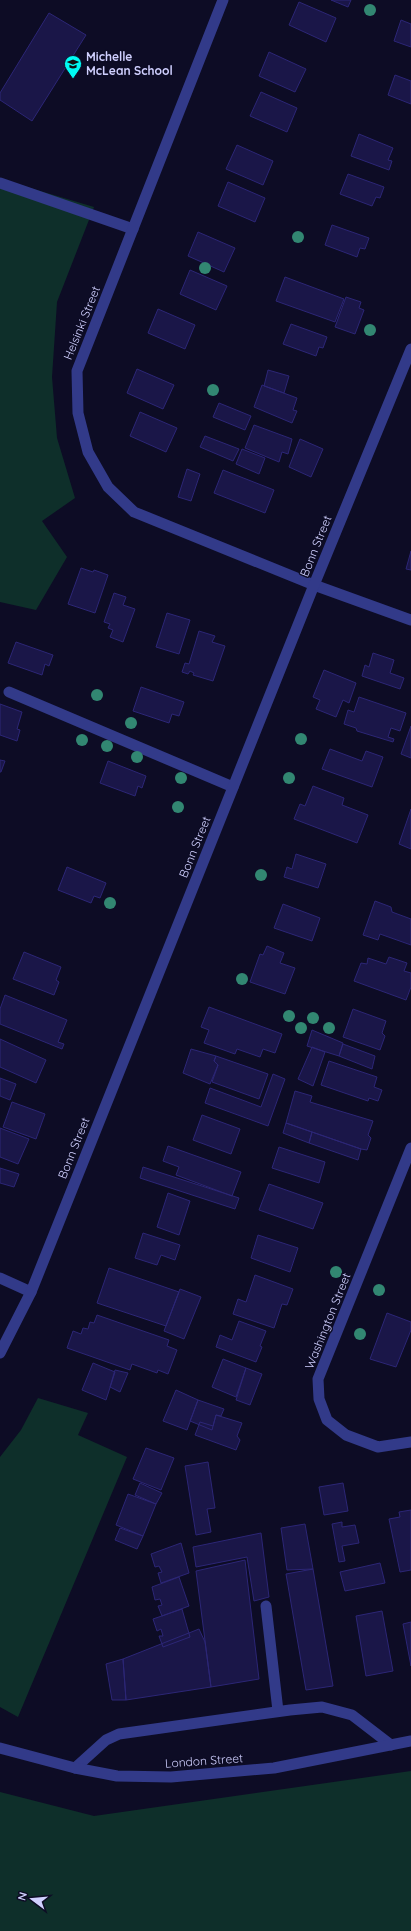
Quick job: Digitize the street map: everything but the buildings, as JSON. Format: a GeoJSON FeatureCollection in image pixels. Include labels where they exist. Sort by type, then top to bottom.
{"type":"FeatureCollection","features":[{"type":"Feature","properties":{"kind":"street","name":"Helsinki Street"},"geometry":{"type":"LineString","coordinates":[[223,0],[77,371],[78,412],[88,452],[108,487],[134,512],[314,585]]}},
{"type":"Feature","properties":{"kind":"street"},"geometry":{"type":"LineString","coordinates":[[0,183],[133,229]]}},
{"type":"Feature","properties":{"kind":"street","name":"Bonn Street"},"geometry":{"type":"LineString","coordinates":[[0,1353],[31,1292],[314,585],[411,349]]}},
{"type":"Feature","properties":{"kind":"street"},"geometry":{"type":"LineString","coordinates":[[314,585],[411,620]]}},
{"type":"Feature","properties":{"kind":"street"},"geometry":{"type":"LineString","coordinates":[[9,692],[233,787]]}},
{"type":"Feature","properties":{"kind":"street","name":"Washington Street"},"geometry":{"type":"LineString","coordinates":[[411,1148],[318,1378],[319,1399],[327,1420],[346,1435],[378,1447],[411,1442]]}},
{"type":"Feature","properties":{"kind":"street"},"geometry":{"type":"LineString","coordinates":[[0,1278],[31,1292]]}},
{"type":"Feature","properties":{"kind":"street"},"geometry":{"type":"LineString","coordinates":[[266,1606],[278,1712]]}},
{"type":"Feature","properties":{"kind":"street"},"geometry":{"type":"LineString","coordinates":[[75,1768],[106,1740],[119,1734],[322,1707],[352,1715],[391,1745]]}},
{"type":"Feature","properties":{"kind":"street","name":"London Street"},"geometry":{"type":"LineString","coordinates":[[0,1748],[75,1768],[117,1776],[171,1777],[274,1768],[411,1741]]}},
{"type":"Feature","properties":{"kind":"green space"},"geometry":{"type":"Polygon","coordinates":[[[0,179],[94,207],[57,302],[52,377],[57,438],[75,498],[42,521],[67,557],[36,610],[0,602],[0,179]]]}},
{"type":"Feature","properties":{"kind":"green space"},"geometry":{"type":"Polygon","coordinates":[[[38,1398],[88,1413],[78,1435],[127,1457],[18,1717],[0,1707],[0,1457],[21,1430],[38,1398]]]}},
{"type":"Feature","properties":{"kind":"green space"},"geometry":{"type":"Polygon","coordinates":[[[411,1771],[411,1931],[0,1931],[0,1792],[94,1816],[411,1771]]]}},
{"type":"Feature","properties":{"kind":"place","name":"Michelle McLean School"},"geometry":{"type":"Point","coordinates":[73,79]}}]}
